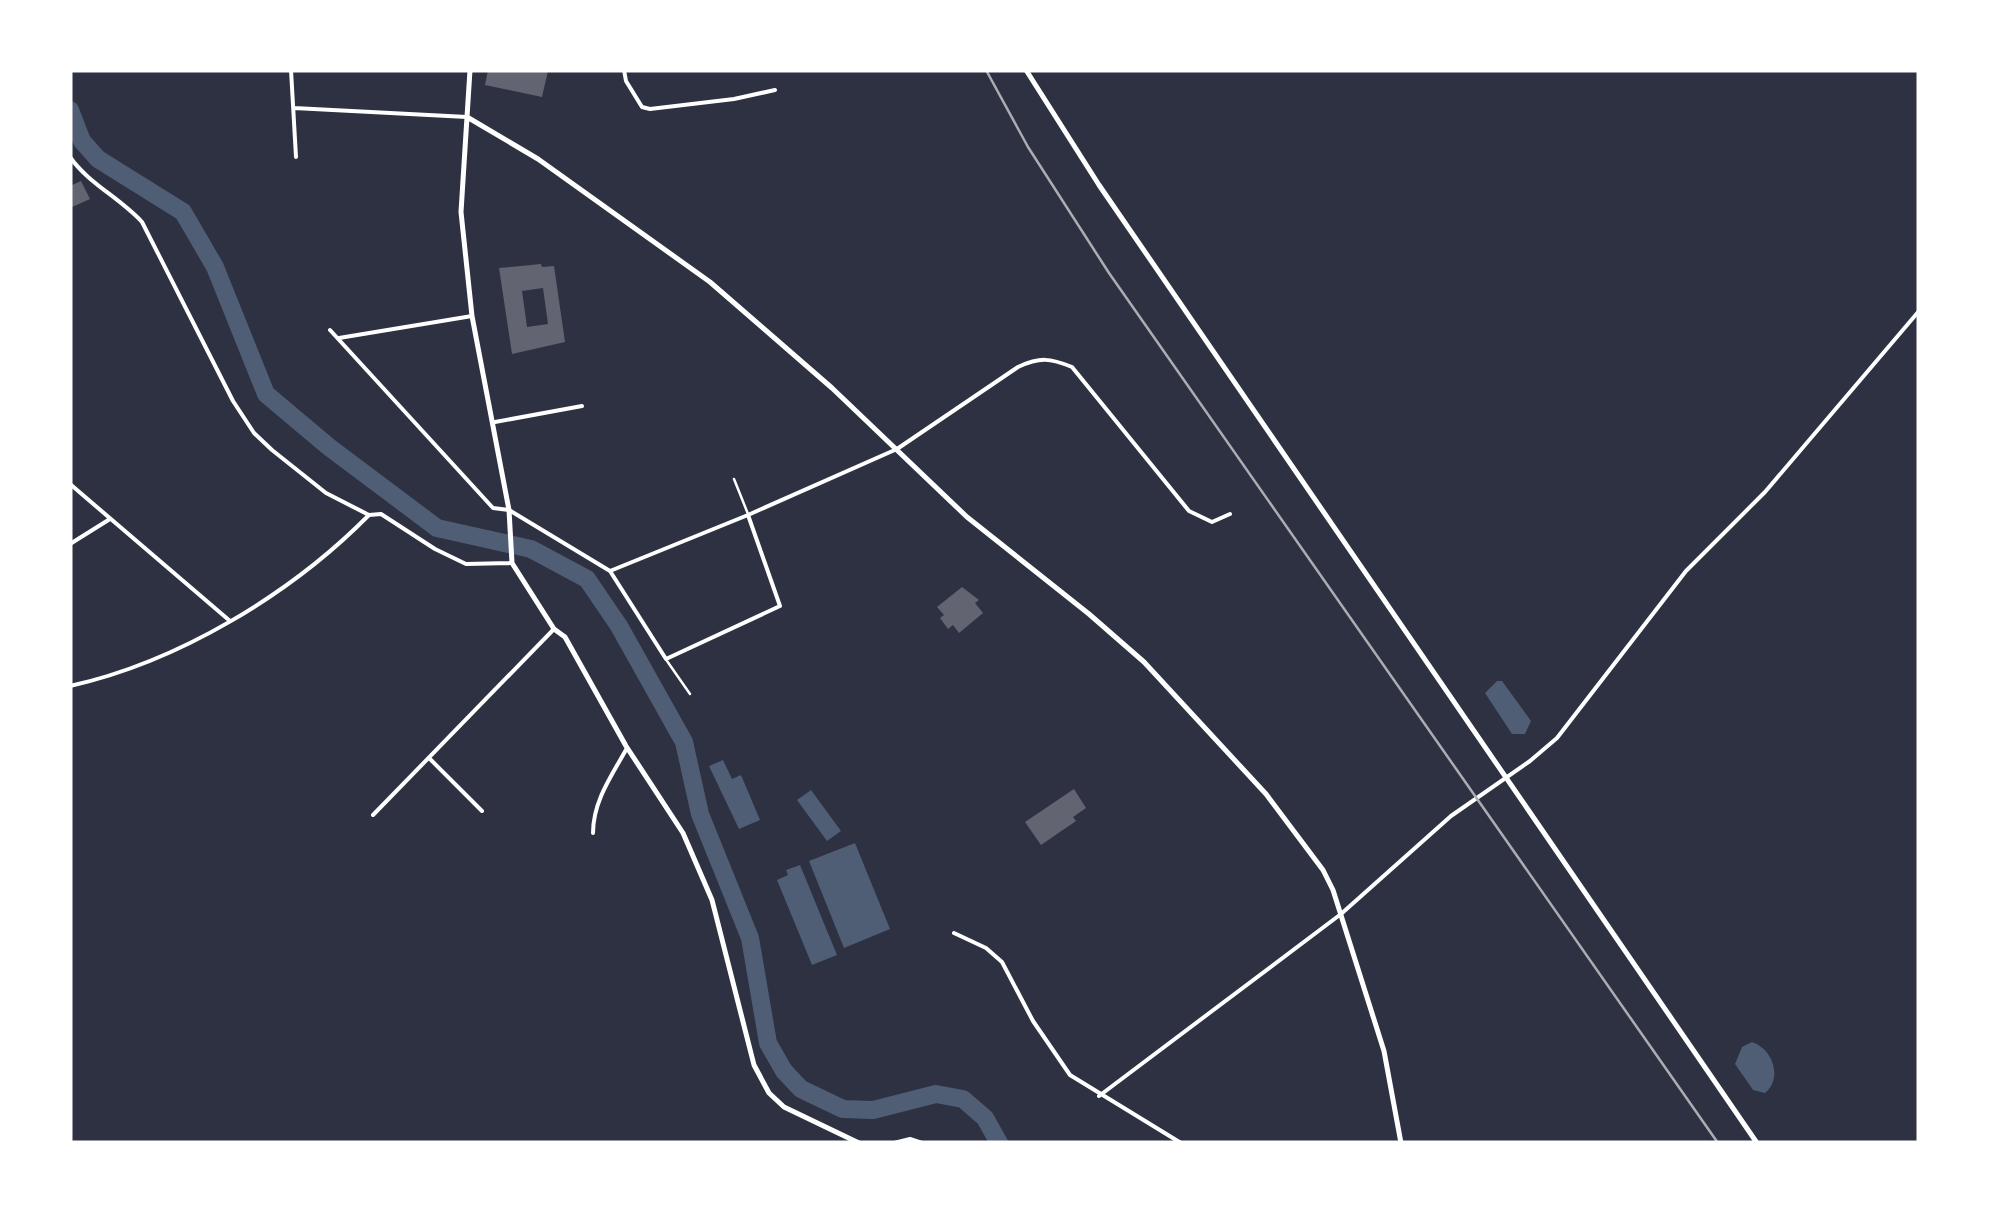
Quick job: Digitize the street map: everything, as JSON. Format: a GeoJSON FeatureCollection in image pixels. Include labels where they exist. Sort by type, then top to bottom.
{"type":"FeatureCollection","features":[{"type":"Feature","properties":{"kind":"street"},"geometry":{"type":"LineString","coordinates":[[291,70],[296,157]]}},
{"type":"Feature","properties":{"kind":"street"},"geometry":{"type":"LineString","coordinates":[[470,70],[461,212],[472,316],[509,510],[512,563],[554,629],[565,636],[628,748],[682,833],[712,900],[754,1065],[769,1093],[781,1105],[859,1143]]}},
{"type":"Feature","properties":{"kind":"street"},"geometry":{"type":"LineString","coordinates":[[624,70],[626,82],[642,107],[650,109],[775,90]]}},
{"type":"Feature","properties":{"kind":"street"},"geometry":{"type":"LineString","coordinates":[[1026,70],[1098,186],[1757,1143]]}},
{"type":"Feature","properties":{"kind":"street"},"geometry":{"type":"LineString","coordinates":[[294,108],[467,117],[552,169],[710,282],[898,449],[966,517],[1130,650],[1266,794],[1323,870],[1342,914],[1388,1067],[1400,1143]]}},
{"type":"Feature","properties":{"kind":"street"},"geometry":{"type":"LineString","coordinates":[[70,156],[78,169],[142,222],[208,354],[254,434],[326,493],[368,515],[382,514],[435,550],[466,564],[512,563]]}},
{"type":"Feature","properties":{"kind":"street"},"geometry":{"type":"LineString","coordinates":[[1100,1096],[1342,914],[1451,816],[1530,762],[1557,738],[1677,582],[1765,492],[1919,311]]}},
{"type":"Feature","properties":{"kind":"street"},"geometry":{"type":"LineString","coordinates":[[338,338],[472,316]]}},
{"type":"Feature","properties":{"kind":"street"},"geometry":{"type":"LineString","coordinates":[[330,330],[493,508],[509,510],[610,571],[666,660],[780,606],[748,516]]}},
{"type":"Feature","properties":{"kind":"street"},"geometry":{"type":"LineString","coordinates":[[610,571],[748,516],[898,449],[1018,367],[1036,359],[1049,358],[1072,366],[1189,511],[1212,522],[1230,514]]}},
{"type":"Feature","properties":{"kind":"street"},"geometry":{"type":"LineString","coordinates":[[495,422],[582,406]]}},
{"type":"Feature","properties":{"kind":"street"},"geometry":{"type":"LineString","coordinates":[[70,484],[230,621]]}},
{"type":"Feature","properties":{"kind":"street"},"geometry":{"type":"LineString","coordinates":[[70,686],[100,680],[269,599],[347,538],[368,515]]}},
{"type":"Feature","properties":{"kind":"street"},"geometry":{"type":"LineString","coordinates":[[70,544],[110,519]]}},
{"type":"Feature","properties":{"kind":"street"},"geometry":{"type":"LineString","coordinates":[[373,815],[554,629]]}},
{"type":"Feature","properties":{"kind":"street"},"geometry":{"type":"LineString","coordinates":[[593,833],[593,815],[600,798],[628,748]]}},
{"type":"Feature","properties":{"kind":"street"},"geometry":{"type":"LineString","coordinates":[[428,758],[482,811]]}},
{"type":"Feature","properties":{"kind":"street"},"geometry":{"type":"LineString","coordinates":[[954,933],[986,948],[1002,962],[1032,1022],[1070,1075],[1180,1143]]}},
{"type":"Feature","properties":{"kind":"street"},"geometry":{"type":"LineString","coordinates":[[894,1143],[915,1139],[922,1143]]}},
{"type":"Feature","properties":{"kind":"lane"},"geometry":{"type":"LineString","coordinates":[[734,479],[748,516]]}},
{"type":"Feature","properties":{"kind":"lane"},"geometry":{"type":"LineString","coordinates":[[666,660],[690,694]]}},
{"type":"Feature","properties":{"kind":"water"},"geometry":{"type":"Polygon","coordinates":[[[1502,681],[1531,721],[1525,734],[1512,734],[1485,693],[1502,681]]]}},
{"type":"Feature","properties":{"kind":"water"},"geometry":{"type":"Polygon","coordinates":[[[723,760],[732,779],[741,775],[760,820],[739,829],[709,766],[723,760]]]}},
{"type":"Feature","properties":{"kind":"water"},"geometry":{"type":"Polygon","coordinates":[[[811,790],[841,831],[827,841],[797,800],[811,790]]]}},
{"type":"Feature","properties":{"kind":"water"},"geometry":{"type":"Polygon","coordinates":[[[855,843],[890,929],[844,948],[809,861],[855,843]]]}},
{"type":"Feature","properties":{"kind":"water"},"geometry":{"type":"Polygon","coordinates":[[[800,865],[837,955],[812,965],[777,880],[788,875],[786,870],[800,865]]]}},
{"type":"Feature","properties":{"kind":"water"},"geometry":{"type":"Polygon","coordinates":[[[1752,1042],[1765,1051],[1773,1064],[1774,1080],[1765,1093],[1753,1090],[1735,1064],[1742,1047],[1752,1042]]]}},
{"type":"Feature","properties":{"kind":"building"},"geometry":{"type":"Polygon","coordinates":[[[488,70],[548,71],[542,97],[485,85],[488,70]]]}},
{"type":"Feature","properties":{"kind":"building"},"geometry":{"type":"Polygon","coordinates":[[[81,181],[90,199],[70,208],[70,186],[81,181]]]}},
{"type":"Feature","properties":{"kind":"building"},"geometry":{"type":"Polygon","coordinates":[[[554,266],[565,342],[512,354],[499,268],[554,266]],[[543,288],[522,291],[527,327],[548,324],[543,288]]]}},
{"type":"Feature","properties":{"kind":"building"},"geometry":{"type":"Polygon","coordinates":[[[962,587],[979,600],[975,603],[983,613],[959,633],[953,625],[948,629],[937,607],[962,587]]]}},
{"type":"Feature","properties":{"kind":"building"},"geometry":{"type":"Polygon","coordinates":[[[1074,789],[1086,808],[1073,817],[1076,821],[1041,845],[1025,822],[1074,789]]]}},
{"type":"Feature","properties":{"kind":"waterway"},"geometry":{"type":"LineString","coordinates":[[70,110],[82,141],[98,159],[183,212],[215,267],[266,394],[437,528],[531,549],[587,579],[619,626],[684,742],[700,814],[750,938],[768,1043],[784,1071],[801,1089],[843,1109],[873,1110],[936,1094],[963,1099],[985,1118],[999,1143]]}},
{"type":"Feature","properties":{"kind":"railway"},"geometry":{"type":"LineString","coordinates":[[986,70],[1028,147],[1109,273],[1718,1143]]}}]}
